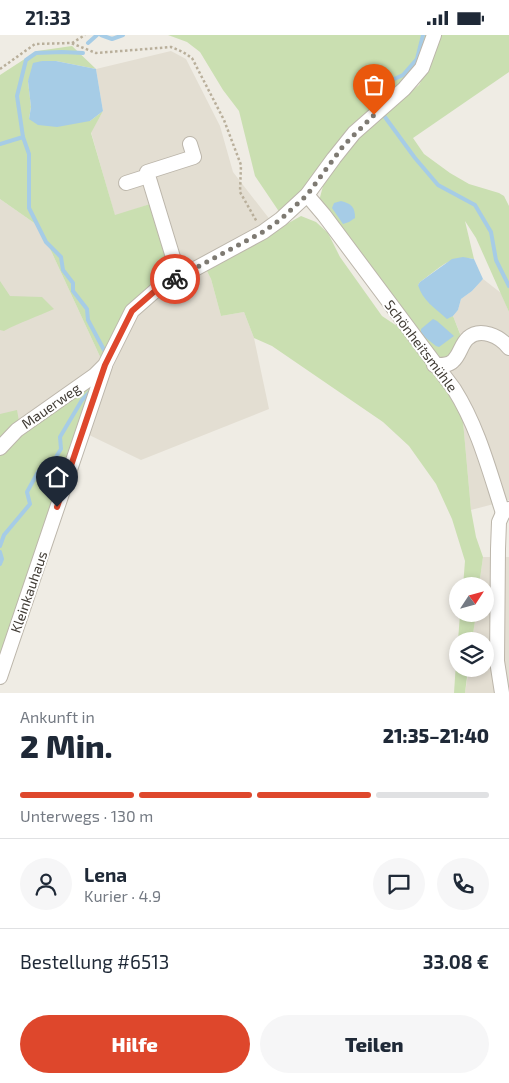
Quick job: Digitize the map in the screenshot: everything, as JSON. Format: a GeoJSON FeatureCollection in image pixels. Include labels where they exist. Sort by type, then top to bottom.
{"type":"FeatureCollection","features":[{"type":"Feature","properties":{"kind":"street","name":"Mauerweg"},"geometry":{"type":"LineString","coordinates":[[0,448],[17,430],[94,375],[105,365],[132,311],[156,290],[263,232],[281,219],[307,195],[344,145],[404,89],[422,68],[434,35]]}},
{"type":"Feature","properties":{"kind":"street"},"geometry":{"type":"LineString","coordinates":[[179,277],[147,172],[194,157],[190,144]]}},
{"type":"Feature","properties":{"kind":"street"},"geometry":{"type":"LineString","coordinates":[[126,183],[148,176]]}},
{"type":"Feature","properties":{"kind":"street","name":"Schönheitsmühle"},"geometry":{"type":"LineString","coordinates":[[307,195],[454,389],[467,410],[476,431],[506,511],[499,522],[498,549],[498,661],[502,693]]}},
{"type":"Feature","properties":{"kind":"street"},"geometry":{"type":"LineString","coordinates":[[434,365],[447,365],[453,362],[467,339],[476,333],[489,333],[509,348]]}},
{"type":"Feature","properties":{"kind":"street","name":"Kleinkauhaus"},"geometry":{"type":"LineString","coordinates":[[0,677],[105,365]]}},
{"type":"Feature","properties":{"kind":"path"},"geometry":{"type":"LineString","coordinates":[[71,43],[85,35]]}},
{"type":"Feature","properties":{"kind":"path"},"geometry":{"type":"LineString","coordinates":[[0,69],[35,44],[71,43],[96,53],[171,47],[183,52],[192,58],[224,120],[241,165],[240,192],[263,232]]}},
{"type":"Feature","properties":{"kind":"shaded area"},"geometry":{"type":"Polygon","coordinates":[[[171,51],[186,59],[220,126],[233,172],[271,221],[190,266],[181,260],[150,204],[115,216],[91,132],[103,111],[96,69],[171,51]]]}},
{"type":"Feature","properties":{"kind":"shaded area"},"geometry":{"type":"Polygon","coordinates":[[[0,199],[40,227],[103,363],[92,374],[12,425],[0,429],[0,199]]]}},
{"type":"Feature","properties":{"kind":"shaded area"},"geometry":{"type":"Polygon","coordinates":[[[206,269],[211,279],[221,316],[244,312],[254,338],[269,409],[141,460],[83,432],[134,322],[149,301],[206,269]]]}},
{"type":"Feature","properties":{"kind":"shaded area"},"geometry":{"type":"Polygon","coordinates":[[[483,279],[501,293],[509,312],[509,500],[471,510],[463,421],[454,399],[447,360],[462,338],[453,316],[458,310],[461,299],[483,279]]]}},
{"type":"Feature","properties":{"kind":"shaded area"},"geometry":{"type":"Polygon","coordinates":[[[483,557],[509,557],[509,693],[465,693],[468,677],[494,677],[494,632],[473,632],[475,623],[494,623],[494,577],[480,577],[483,557]]]}},
{"type":"Feature","properties":{"kind":"green space"},"geometry":{"type":"Polygon","coordinates":[[[168,35],[429,35],[417,66],[282,216],[255,176],[239,111],[223,90],[200,52],[187,42],[168,35]]]}},
{"type":"Feature","properties":{"kind":"green space"},"geometry":{"type":"Polygon","coordinates":[[[439,35],[509,35],[509,72],[413,138],[424,154],[450,173],[469,184],[504,196],[509,206],[509,312],[476,238],[465,221],[474,259],[466,258],[451,261],[418,285],[447,318],[453,316],[462,339],[447,360],[434,362],[319,201],[323,186],[356,138],[419,85],[428,68],[439,35]]]}},
{"type":"Feature","properties":{"kind":"green space"},"geometry":{"type":"Polygon","coordinates":[[[72,46],[96,69],[56,61],[42,61],[28,81],[31,107],[29,119],[90,121],[103,111],[91,133],[115,215],[150,204],[172,272],[155,287],[103,363],[40,227],[0,199],[0,75],[37,51],[72,46]]]}},
{"type":"Feature","properties":{"kind":"green space"},"geometry":{"type":"Polygon","coordinates":[[[301,216],[316,222],[328,233],[340,257],[382,316],[406,332],[454,399],[463,421],[471,510],[476,537],[483,557],[480,577],[464,577],[465,561],[452,519],[436,484],[409,446],[383,422],[272,346],[254,338],[244,312],[221,316],[211,279],[206,269],[301,216]]]}},
{"type":"Feature","properties":{"kind":"green space"},"geometry":{"type":"Polygon","coordinates":[[[0,281],[10,296],[42,297],[54,309],[4,331],[0,330],[0,281]]]}},
{"type":"Feature","properties":{"kind":"green space"},"geometry":{"type":"Polygon","coordinates":[[[93,381],[0,677],[0,414],[17,410],[20,427],[93,381]]]}},
{"type":"Feature","properties":{"kind":"green space"},"geometry":{"type":"Polygon","coordinates":[[[459,623],[475,623],[473,632],[459,632],[459,623]]]}},
{"type":"Feature","properties":{"kind":"green space"},"geometry":{"type":"Polygon","coordinates":[[[455,677],[467,677],[465,693],[454,693],[455,677]]]}},
{"type":"Feature","properties":{"kind":"water"},"geometry":{"type":"Polygon","coordinates":[[[56,61],[96,69],[103,111],[90,121],[57,127],[38,125],[29,119],[31,107],[28,81],[33,63],[56,61]]]}},
{"type":"Feature","properties":{"kind":"water"},"geometry":{"type":"Polygon","coordinates":[[[341,201],[352,206],[355,214],[355,218],[343,224],[332,208],[334,203],[341,201]]]}},
{"type":"Feature","properties":{"kind":"water"},"geometry":{"type":"Polygon","coordinates":[[[463,257],[474,259],[483,279],[461,299],[458,310],[447,319],[426,300],[418,285],[452,259],[463,257]]]}},
{"type":"Feature","properties":{"kind":"water"},"geometry":{"type":"Polygon","coordinates":[[[433,319],[454,336],[439,347],[421,334],[421,329],[433,319]]]}},
{"type":"Feature","properties":{"kind":"waterway"},"geometry":{"type":"LineString","coordinates":[[88,43],[97,35]]}},
{"type":"Feature","properties":{"kind":"waterway"},"geometry":{"type":"LineString","coordinates":[[101,35],[112,39],[123,35]]}},
{"type":"Feature","properties":{"kind":"waterway"},"geometry":{"type":"LineString","coordinates":[[378,107],[373,95],[377,87],[403,75],[417,59],[423,35]]}},
{"type":"Feature","properties":{"kind":"waterway"},"geometry":{"type":"LineString","coordinates":[[0,144],[23,137],[17,96],[26,60],[36,53],[83,53]]}},
{"type":"Feature","properties":{"kind":"waterway"},"geometry":{"type":"LineString","coordinates":[[382,113],[415,158],[438,185],[475,205],[491,232],[496,260],[509,286]]}},
{"type":"Feature","properties":{"kind":"waterway"},"geometry":{"type":"LineString","coordinates":[[23,137],[29,154],[29,208],[46,242],[61,257],[63,270],[73,283],[73,291],[87,309],[88,320],[104,350]]}},
{"type":"Feature","properties":{"kind":"waterway"},"geometry":{"type":"LineString","coordinates":[[0,546],[4,535],[30,504],[27,492],[38,472],[49,468],[61,449],[60,437],[82,400],[92,390]]}},
{"type":"Feature","properties":{"kind":"waterway"},"geometry":{"type":"LineString","coordinates":[[0,552],[2,559],[0,564]]}},
{"type":"Feature","properties":{"kind":"way so far"},"geometry":{"type":"LineString","coordinates":[[175,279],[263,232],[281,219],[307,195],[354,133],[374,115]]}},
{"type":"Feature","properties":{"kind":"route"},"geometry":{"type":"LineString","coordinates":[[57,507],[105,365],[132,311],[156,290],[175,279]]}}]}
